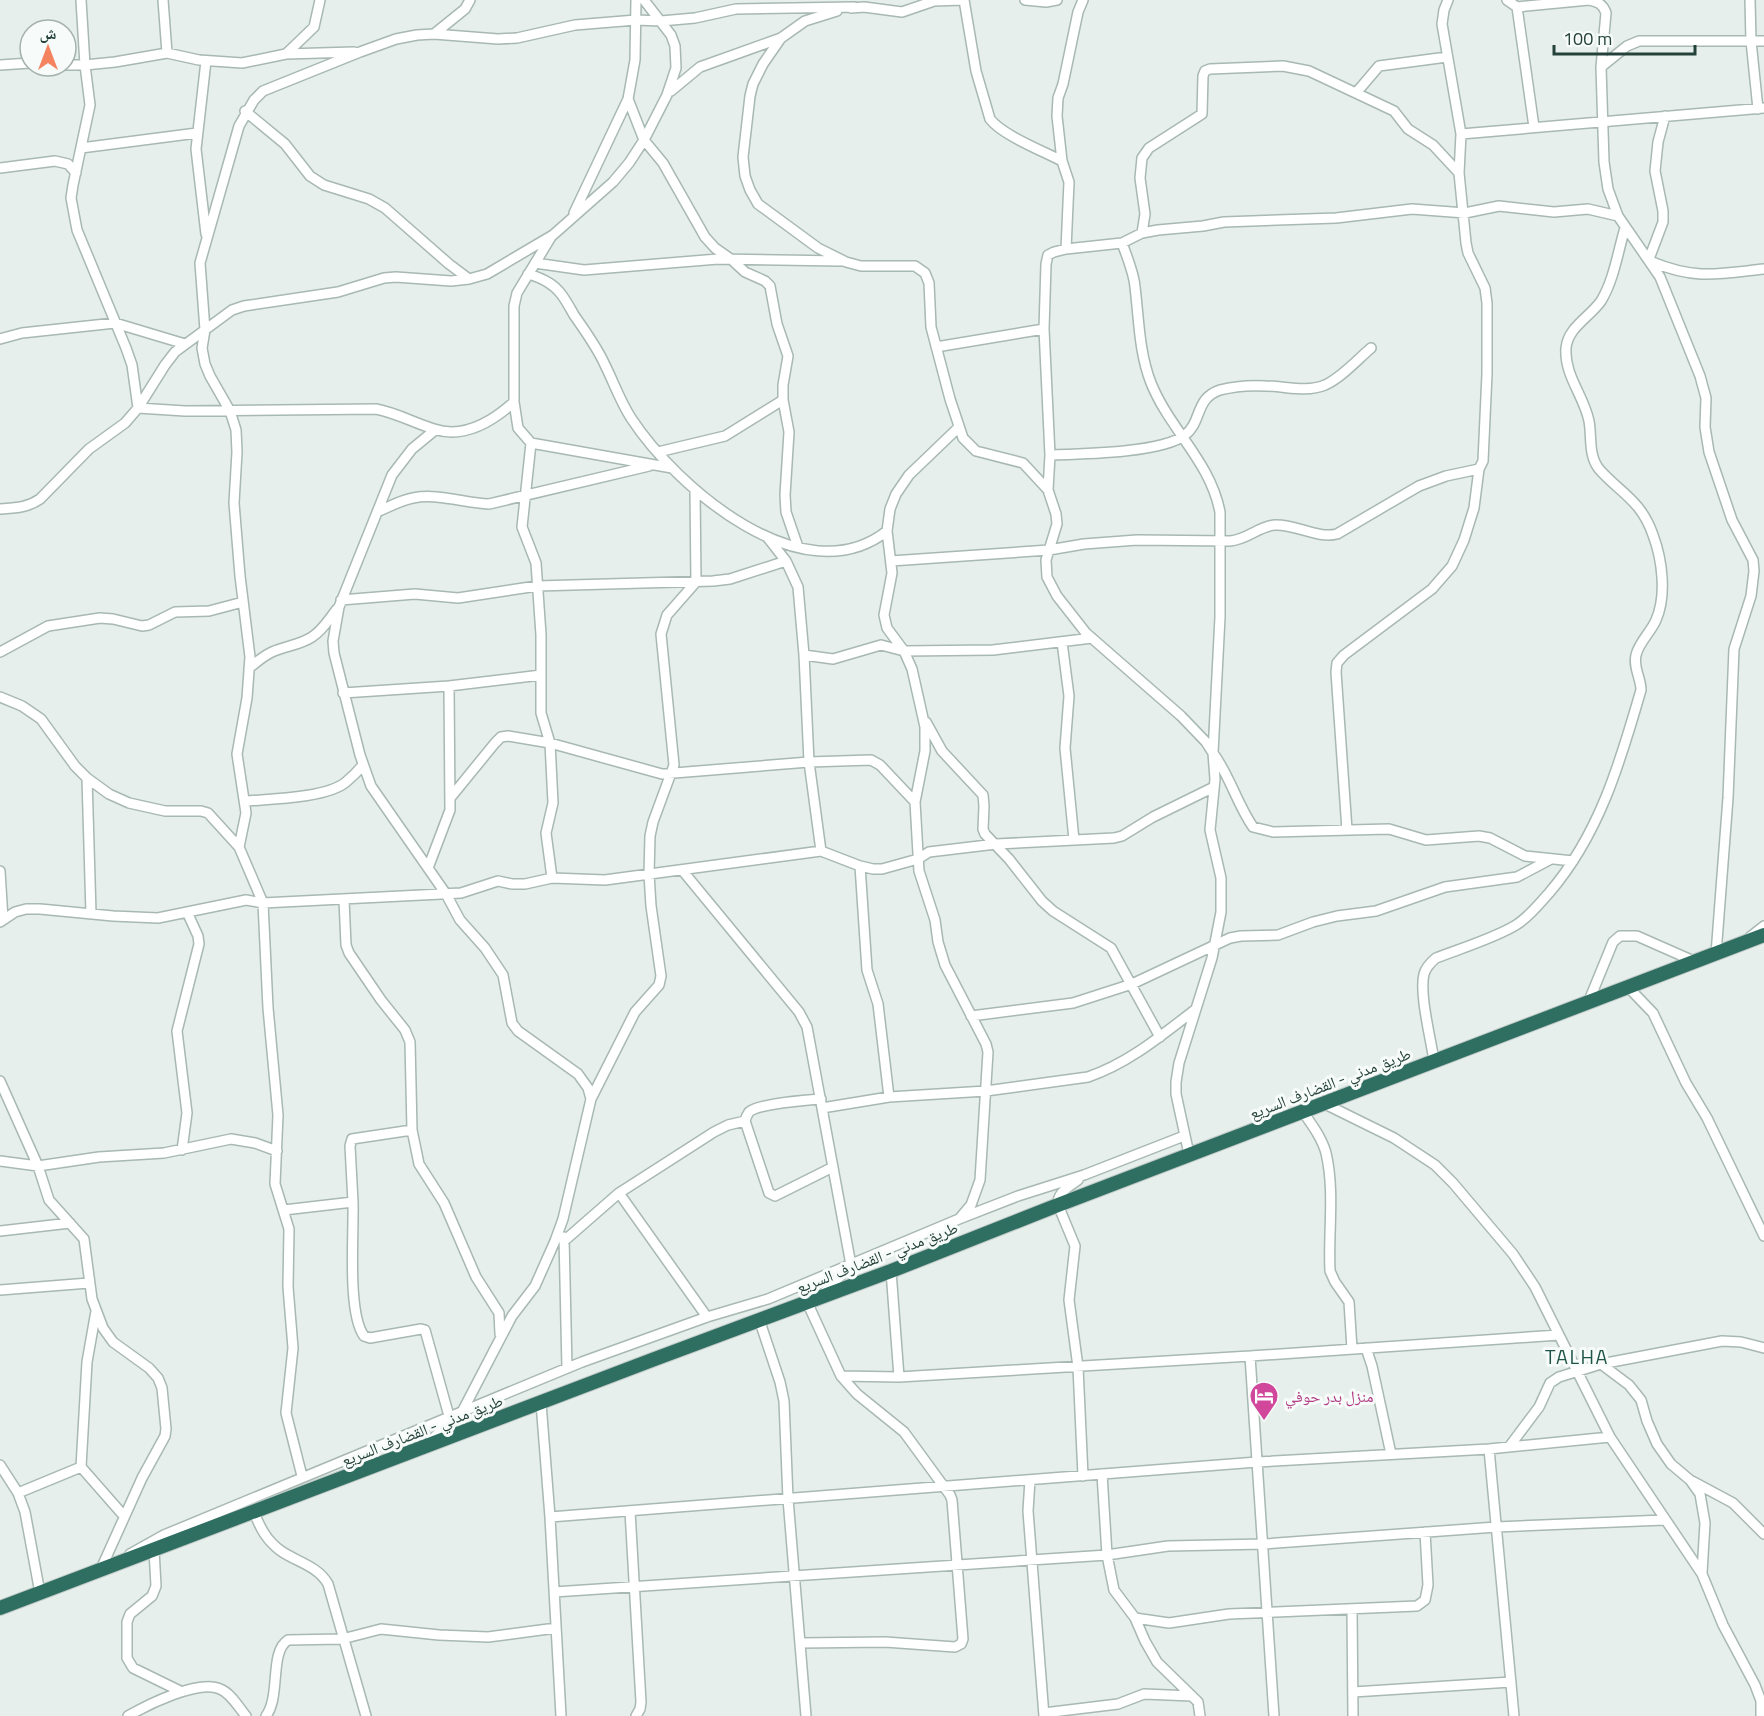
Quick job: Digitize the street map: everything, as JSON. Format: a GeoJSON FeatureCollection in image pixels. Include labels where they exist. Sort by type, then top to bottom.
{"type":"FeatureCollection","features":[{"type":"Feature","properties":{"kind":"highway","name":"طريق مدني - القضارف السريع"},"geometry":{"type":"LineString","coordinates":[[0,1608],[759,1319],[891,1271],[1058,1204],[1696,962],[1764,934]]}},
{"type":"Feature","properties":{"kind":"street"},"geometry":{"type":"LineString","coordinates":[[81,0],[90,105],[71,198],[77,230],[132,365],[138,408]]}},
{"type":"Feature","properties":{"kind":"street"},"geometry":{"type":"LineString","coordinates":[[163,0],[167,53]]}},
{"type":"Feature","properties":{"kind":"street"},"geometry":{"type":"LineString","coordinates":[[286,54],[314,27],[320,0]]}},
{"type":"Feature","properties":{"kind":"street"},"geometry":{"type":"LineString","coordinates":[[434,34],[465,9],[470,0]]}},
{"type":"Feature","properties":{"kind":"street"},"geometry":{"type":"LineString","coordinates":[[573,216],[628,99],[635,60],[636,0]]}},
{"type":"Feature","properties":{"kind":"street"},"geometry":{"type":"LineString","coordinates":[[0,509],[31,505],[100,439],[125,423],[138,408],[175,352],[231,310],[338,292],[384,278],[451,281],[469,279],[487,274],[553,235],[612,182],[644,140],[667,95],[676,68],[676,56],[671,36],[644,0]]}},
{"type":"Feature","properties":{"kind":"street"},"geometry":{"type":"LineString","coordinates":[[239,847],[246,813],[246,801],[237,765],[237,754],[248,698],[249,644],[243,602],[234,489],[236,430],[230,411],[205,364],[202,348],[205,330],[200,263],[239,126],[246,111],[263,91],[396,39],[434,34],[498,39],[517,38],[567,27],[636,20],[661,21],[694,18],[747,4],[861,5],[902,12],[924,3],[964,0],[976,71],[990,119],[995,126],[1005,132],[1062,161]]}},
{"type":"Feature","properties":{"kind":"street"},"geometry":{"type":"LineString","coordinates":[[1027,0],[1057,0]]}},
{"type":"Feature","properties":{"kind":"street"},"geometry":{"type":"LineString","coordinates":[[1066,249],[1069,182],[1062,161],[1057,116],[1058,98],[1078,12],[1083,0]]}},
{"type":"Feature","properties":{"kind":"street"},"geometry":{"type":"LineString","coordinates":[[1347,830],[1337,663],[1379,627],[1432,590],[1452,566],[1464,540],[1474,508],[1479,469],[1483,461],[1487,303],[1485,288],[1468,253],[1459,173],[1461,134],[1442,24],[1448,0]]}},
{"type":"Feature","properties":{"kind":"street"},"geometry":{"type":"LineString","coordinates":[[1507,0],[1517,7],[1589,0],[1604,7],[1606,13],[1601,67],[1606,176],[1618,216],[1660,277],[1700,376],[1706,398],[1705,427],[1709,452],[1732,520],[1753,560],[1751,596],[1734,650],[1728,798],[1716,954]]}},
{"type":"Feature","properties":{"kind":"street"},"geometry":{"type":"LineString","coordinates":[[1461,134],[1761,108],[1751,41],[1750,0]]}},
{"type":"Feature","properties":{"kind":"street"},"geometry":{"type":"LineString","coordinates":[[667,95],[700,67],[781,38],[805,21],[861,5]]}},
{"type":"Feature","properties":{"kind":"street"},"geometry":{"type":"LineString","coordinates":[[1517,7],[1534,127]]}},
{"type":"Feature","properties":{"kind":"street"},"geometry":{"type":"LineString","coordinates":[[781,38],[753,84],[744,140],[745,176],[750,190],[759,204],[818,248],[861,266],[915,266],[925,273],[929,283],[931,327],[963,438],[976,451],[1023,463],[1048,490]]}},
{"type":"Feature","properties":{"kind":"street"},"geometry":{"type":"LineString","coordinates":[[1601,67],[1627,46],[1638,41],[1764,41]]}},
{"type":"Feature","properties":{"kind":"street"},"geometry":{"type":"LineString","coordinates":[[78,65],[167,53],[206,61],[242,63],[286,54],[360,52]]}},
{"type":"Feature","properties":{"kind":"street"},"geometry":{"type":"LineString","coordinates":[[1356,93],[1379,66],[1447,57]]}},
{"type":"Feature","properties":{"kind":"street"},"geometry":{"type":"LineString","coordinates":[[206,61],[197,133],[197,168],[207,238]]}},
{"type":"Feature","properties":{"kind":"street"},"geometry":{"type":"LineString","coordinates":[[0,65],[18,64]]}},
{"type":"Feature","properties":{"kind":"street"},"geometry":{"type":"LineString","coordinates":[[1142,233],[1145,214],[1140,178],[1142,158],[1149,148],[1202,114],[1205,71],[1210,69],[1296,67],[1394,111],[1408,129],[1433,145],[1459,173]]}},
{"type":"Feature","properties":{"kind":"street"},"geometry":{"type":"LineString","coordinates":[[628,99],[644,140],[663,163],[705,237],[745,272],[765,281],[770,286],[777,324],[788,356],[784,375],[783,400],[789,432],[785,495],[786,512],[798,547]]}},
{"type":"Feature","properties":{"kind":"street"},"geometry":{"type":"LineString","coordinates":[[246,111],[285,144],[310,176],[324,185],[369,199],[385,208],[469,279]]}},
{"type":"Feature","properties":{"kind":"street"},"geometry":{"type":"LineString","coordinates":[[1650,261],[1663,222],[1655,171],[1658,142],[1665,116]]}},
{"type":"Feature","properties":{"kind":"street"},"geometry":{"type":"LineString","coordinates":[[81,148],[197,133]]}},
{"type":"Feature","properties":{"kind":"street"},"geometry":{"type":"LineString","coordinates":[[0,168],[55,160],[68,164],[76,172]]}},
{"type":"Feature","properties":{"kind":"street"},"geometry":{"type":"LineString","coordinates":[[1573,861],[1525,856],[1490,838],[1479,836],[1426,840],[1389,829],[1274,832],[1253,827],[1223,767],[1206,742],[1181,716],[1092,638],[1063,604],[1047,578],[1049,550],[1057,524],[1048,490],[1050,455],[1044,329],[1046,264],[1048,255],[1066,249],[1122,243],[1142,233],[1224,222],[1336,218],[1400,209],[1465,213],[1489,207],[1511,206],[1554,212],[1588,209],[1618,216]]}},
{"type":"Feature","properties":{"kind":"street"},"geometry":{"type":"LineString","coordinates":[[1434,1061],[1423,987],[1424,973],[1428,965],[1436,958],[1514,926],[1525,919],[1565,873],[1594,824],[1624,750],[1641,690],[1635,667],[1636,657],[1638,649],[1656,620],[1661,601],[1659,561],[1653,535],[1635,501],[1600,469],[1594,460],[1590,445],[1589,421],[1571,377],[1566,347],[1574,329],[1600,301],[1606,289],[1625,228]]}},
{"type":"Feature","properties":{"kind":"street"},"geometry":{"type":"LineString","coordinates":[[553,235],[517,293],[514,306],[514,402],[518,428],[531,443],[672,468]]}},
{"type":"Feature","properties":{"kind":"street"},"geometry":{"type":"LineString","coordinates":[[1122,243],[1135,285],[1139,333],[1145,364],[1158,399],[1204,467],[1217,495],[1220,512],[1220,617],[1213,753],[1214,787],[1210,830],[1221,879],[1222,896],[1215,944],[1179,1063],[1176,1082],[1176,1094],[1189,1154]]}},
{"type":"Feature","properties":{"kind":"street"},"geometry":{"type":"LineString","coordinates":[[535,263],[584,270],[732,260],[846,261]]}},
{"type":"Feature","properties":{"kind":"street"},"geometry":{"type":"LineString","coordinates":[[1650,261],[1674,271],[1690,274],[1709,275],[1764,269]]}},
{"type":"Feature","properties":{"kind":"street"},"geometry":{"type":"LineString","coordinates":[[528,274],[548,282],[560,292],[604,362],[620,401],[632,420],[672,468],[723,512],[768,538],[798,547],[824,551],[848,550],[866,545],[886,531]]}},
{"type":"Feature","properties":{"kind":"street"},"geometry":{"type":"LineString","coordinates":[[0,339],[22,333],[116,323],[185,344]]}},
{"type":"Feature","properties":{"kind":"street"},"geometry":{"type":"LineString","coordinates":[[936,347],[1044,329]]}},
{"type":"Feature","properties":{"kind":"street"},"geometry":{"type":"LineString","coordinates":[[1050,455],[1135,450],[1183,437],[1191,430],[1200,407],[1209,395],[1220,390],[1243,386],[1310,390],[1327,384],[1371,348]]}},
{"type":"Feature","properties":{"kind":"street"},"geometry":{"type":"LineString","coordinates":[[658,452],[725,436],[783,400]]}},
{"type":"Feature","properties":{"kind":"street"},"geometry":{"type":"LineString","coordinates":[[138,408],[230,411],[376,409],[393,412],[435,430],[448,431],[480,426],[496,418],[514,402]]}},
{"type":"Feature","properties":{"kind":"street"},"geometry":{"type":"LineString","coordinates":[[959,427],[909,475],[896,494],[890,509],[886,531],[892,573],[884,615],[886,628],[904,651],[912,669],[926,739],[915,802],[921,880],[935,920],[945,965],[988,1052],[980,1180],[971,1205],[959,1219]]}},
{"type":"Feature","properties":{"kind":"street"},"geometry":{"type":"LineString","coordinates":[[435,430],[412,449],[392,475],[340,604],[333,641],[334,653],[363,765],[371,786],[446,894],[460,920],[485,948],[503,975],[512,1023],[518,1031],[578,1074],[584,1081],[591,1099]]}},
{"type":"Feature","properties":{"kind":"street"},"geometry":{"type":"LineString","coordinates":[[531,443],[522,527],[534,556],[537,586],[541,713],[550,742],[552,802],[546,833],[552,878]]}},
{"type":"Feature","properties":{"kind":"street"},"geometry":{"type":"LineString","coordinates":[[377,512],[412,498],[427,497],[489,504],[654,465]]}},
{"type":"Feature","properties":{"kind":"street"},"geometry":{"type":"LineString","coordinates":[[891,561],[1049,550],[1084,544],[1137,540],[1239,540],[1275,525],[1329,536],[1337,534],[1419,486],[1446,476],[1479,469]]}},
{"type":"Feature","properties":{"kind":"street"},"geometry":{"type":"LineString","coordinates":[[423,1448],[463,1410],[512,1316],[535,1286],[563,1219],[591,1099],[635,1012],[659,985],[661,976],[652,923],[649,874],[651,836],[653,822],[673,774],[674,756],[661,634],[667,615],[696,582],[695,490]]}},
{"type":"Feature","properties":{"kind":"street"},"geometry":{"type":"LineString","coordinates":[[768,538],[786,561],[798,587],[809,762],[821,851]]}},
{"type":"Feature","properties":{"kind":"street"},"geometry":{"type":"LineString","coordinates":[[249,668],[273,651],[313,637],[322,630],[340,604],[415,594],[458,598],[537,586],[730,579],[786,561]]}},
{"type":"Feature","properties":{"kind":"street"},"geometry":{"type":"LineString","coordinates":[[0,652],[48,626],[100,618],[149,626],[175,612],[209,611],[243,602]]}},
{"type":"Feature","properties":{"kind":"street"},"geometry":{"type":"LineString","coordinates":[[804,655],[833,659],[881,645],[904,651],[993,650],[1092,638]]}},
{"type":"Feature","properties":{"kind":"street"},"geometry":{"type":"LineString","coordinates":[[1062,642],[1069,696],[1065,748],[1074,840]]}},
{"type":"Feature","properties":{"kind":"street"},"geometry":{"type":"LineString","coordinates":[[344,693],[449,686],[540,675]]}},
{"type":"Feature","properties":{"kind":"street"},"geometry":{"type":"LineString","coordinates":[[428,868],[447,820],[451,797],[449,686]]}},
{"type":"Feature","properties":{"kind":"street"},"geometry":{"type":"LineString","coordinates":[[0,697],[22,706],[40,718],[75,766],[109,794],[129,802],[165,811],[208,813],[239,847],[256,883],[263,903],[268,1008],[277,1107],[275,1184],[289,1229],[288,1287],[293,1348],[286,1413],[302,1476]]}},
{"type":"Feature","properties":{"kind":"street"},"geometry":{"type":"LineString","coordinates":[[923,718],[942,751],[983,795],[983,829],[1020,871],[1042,901],[1053,911],[1111,948],[1160,1037]]}},
{"type":"Feature","properties":{"kind":"street"},"geometry":{"type":"LineString","coordinates":[[451,797],[501,737],[508,736],[550,742],[653,772],[673,774],[809,762],[871,760],[880,765],[915,802]]}},
{"type":"Feature","properties":{"kind":"street"},"geometry":{"type":"LineString","coordinates":[[246,801],[331,790],[345,783],[363,765]]}},
{"type":"Feature","properties":{"kind":"street"},"geometry":{"type":"LineString","coordinates":[[87,778],[91,914]]}},
{"type":"Feature","properties":{"kind":"street"},"geometry":{"type":"LineString","coordinates":[[0,872],[2,920],[15,912],[26,909],[158,918],[246,900],[263,903],[461,893],[498,881],[525,884],[552,878],[605,880],[821,851],[860,866],[882,869],[918,860],[929,852],[996,844],[1114,838],[1122,836],[1153,817],[1214,787]]}},
{"type":"Feature","properties":{"kind":"street"},"geometry":{"type":"LineString","coordinates":[[971,1016],[1073,1003],[1132,984],[1215,944],[1241,936],[1278,935],[1337,916],[1376,911],[1445,887],[1517,877],[1551,859]]}},
{"type":"Feature","properties":{"kind":"street"},"geometry":{"type":"LineString","coordinates":[[860,866],[867,970],[878,1004],[889,1097]]}},
{"type":"Feature","properties":{"kind":"street"},"geometry":{"type":"LineString","coordinates":[[682,870],[799,1012],[809,1037],[851,1265]]}},
{"type":"Feature","properties":{"kind":"street"},"geometry":{"type":"LineString","coordinates":[[344,900],[346,945],[349,953],[405,1030],[410,1042],[412,1130],[419,1164],[444,1203],[476,1277],[499,1313],[501,1326],[499,1339]]}},
{"type":"Feature","properties":{"kind":"street"},"geometry":{"type":"LineString","coordinates":[[182,1150],[187,1113],[177,1031],[199,944],[198,936],[187,912]]}},
{"type":"Feature","properties":{"kind":"street"},"geometry":{"type":"LineString","coordinates":[[1738,945],[1764,926]]}},
{"type":"Feature","properties":{"kind":"street"},"geometry":{"type":"LineString","coordinates":[[1588,1003],[1613,942],[1620,936],[1637,936],[1696,962]]}},
{"type":"Feature","properties":{"kind":"street"},"geometry":{"type":"LineString","coordinates":[[1628,987],[1653,1013],[1764,1236]]}},
{"type":"Feature","properties":{"kind":"street"},"geometry":{"type":"LineString","coordinates":[[833,1167],[782,1194],[775,1196],[770,1193],[745,1121],[747,1114],[762,1107],[986,1091],[1088,1077],[1104,1072],[1137,1054],[1196,1009]]}},
{"type":"Feature","properties":{"kind":"street"},"geometry":{"type":"LineString","coordinates":[[0,1081],[38,1166],[49,1200],[84,1239],[89,1283],[103,1328],[112,1342],[149,1368],[158,1378],[162,1388],[165,1436],[124,1516],[100,1571]]}},
{"type":"Feature","properties":{"kind":"street"},"geometry":{"type":"LineString","coordinates":[[1324,1104],[1394,1138],[1441,1171],[1513,1254],[1535,1287],[1610,1437],[1702,1574],[1723,1624],[1755,1685],[1761,1701],[1761,1716]]}},
{"type":"Feature","properties":{"kind":"street"},"geometry":{"type":"LineString","coordinates":[[1303,1112],[1318,1134],[1325,1152],[1330,1194],[1330,1271],[1349,1302],[1352,1349]]}},
{"type":"Feature","properties":{"kind":"street"},"geometry":{"type":"LineString","coordinates":[[564,1241],[620,1193],[714,1132],[745,1121]]}},
{"type":"Feature","properties":{"kind":"street"},"geometry":{"type":"LineString","coordinates":[[412,1130],[352,1139],[350,1146],[355,1307],[360,1331],[364,1336],[370,1338],[425,1330],[449,1416]]}},
{"type":"Feature","properties":{"kind":"street"},"geometry":{"type":"LineString","coordinates":[[115,1565],[140,1547],[164,1535],[567,1368],[707,1317],[768,1299],[959,1219],[1018,1196],[1084,1175],[1184,1136]]}},
{"type":"Feature","properties":{"kind":"street"},"geometry":{"type":"LineString","coordinates":[[0,1161],[38,1166],[99,1157],[164,1153],[231,1139],[255,1143],[277,1151]]}},
{"type":"Feature","properties":{"kind":"street"},"geometry":{"type":"LineString","coordinates":[[1083,1476],[1078,1366],[1070,1300],[1075,1246],[1058,1199],[1062,1192],[1084,1175]]}},
{"type":"Feature","properties":{"kind":"street"},"geometry":{"type":"LineString","coordinates":[[620,1193],[707,1317]]}},
{"type":"Feature","properties":{"kind":"street"},"geometry":{"type":"LineString","coordinates":[[284,1210],[353,1202]]}},
{"type":"Feature","properties":{"kind":"street"},"geometry":{"type":"LineString","coordinates":[[563,1219],[567,1368]]}},
{"type":"Feature","properties":{"kind":"street"},"geometry":{"type":"LineString","coordinates":[[0,1231],[70,1223]]}},
{"type":"Feature","properties":{"kind":"street"},"geometry":{"type":"LineString","coordinates":[[822,1296],[851,1265]]}},
{"type":"Feature","properties":{"kind":"street"},"geometry":{"type":"LineString","coordinates":[[891,1271],[899,1377]]}},
{"type":"Feature","properties":{"kind":"street"},"geometry":{"type":"LineString","coordinates":[[0,1290],[89,1283]]}},
{"type":"Feature","properties":{"kind":"street"},"geometry":{"type":"LineString","coordinates":[[801,1643],[885,1642],[955,1647],[961,1644],[963,1639],[952,1500],[904,1432],[857,1394],[841,1376],[807,1302]]}},
{"type":"Feature","properties":{"kind":"street"},"geometry":{"type":"LineString","coordinates":[[96,1311],[87,1362],[81,1467],[124,1516]]}},
{"type":"Feature","properties":{"kind":"street"},"geometry":{"type":"LineString","coordinates":[[759,1319],[784,1401],[788,1499],[806,1716]]}},
{"type":"Feature","properties":{"kind":"street"},"geometry":{"type":"LineString","coordinates":[[841,1376],[899,1377],[1559,1335]]}},
{"type":"Feature","properties":{"kind":"street"},"geometry":{"type":"LineString","coordinates":[[1509,1447],[1539,1407],[1550,1383],[1576,1370],[1722,1341],[1741,1342],[1764,1348]]}},
{"type":"Feature","properties":{"kind":"street"},"geometry":{"type":"LineString","coordinates":[[1366,1348],[1391,1454]]}},
{"type":"Feature","properties":{"kind":"street"},"geometry":{"type":"LineString","coordinates":[[1250,1356],[1269,1613],[1274,1716]]}},
{"type":"Feature","properties":{"kind":"street"},"geometry":{"type":"LineString","coordinates":[[1601,1364],[1629,1385],[1641,1400],[1657,1444],[1671,1464],[1690,1480],[1733,1503],[1764,1534]]}},
{"type":"Feature","properties":{"kind":"street"},"geometry":{"type":"LineString","coordinates":[[541,1403],[561,1716]]}},
{"type":"Feature","properties":{"kind":"street"},"geometry":{"type":"LineString","coordinates":[[550,1517],[1257,1462],[1489,1449],[1610,1437]]}},
{"type":"Feature","properties":{"kind":"street"},"geometry":{"type":"LineString","coordinates":[[1489,1449],[1514,1716]]}},
{"type":"Feature","properties":{"kind":"street"},"geometry":{"type":"LineString","coordinates":[[0,1465],[18,1493],[25,1512],[39,1593]]}},
{"type":"Feature","properties":{"kind":"street"},"geometry":{"type":"LineString","coordinates":[[18,1493],[81,1467]]}},
{"type":"Feature","properties":{"kind":"street"},"geometry":{"type":"LineString","coordinates":[[1102,1474],[1107,1554],[1114,1590],[1135,1618],[1149,1651],[1157,1662],[1192,1696],[1199,1705],[1200,1716]]}},
{"type":"Feature","properties":{"kind":"street"},"geometry":{"type":"LineString","coordinates":[[1030,1480],[1028,1511],[1044,1714],[1118,1704],[1144,1694],[1192,1696]]}},
{"type":"Feature","properties":{"kind":"street"},"geometry":{"type":"LineString","coordinates":[[1690,1480],[1700,1494],[1705,1523],[1702,1574]]}},
{"type":"Feature","properties":{"kind":"street"},"geometry":{"type":"LineString","coordinates":[[630,1511],[641,1702],[636,1716]]}},
{"type":"Feature","properties":{"kind":"street"},"geometry":{"type":"LineString","coordinates":[[254,1512],[263,1533],[271,1542],[324,1576],[334,1602],[342,1639],[366,1716]]}},
{"type":"Feature","properties":{"kind":"street"},"geometry":{"type":"LineString","coordinates":[[554,1592],[1032,1560],[1168,1546],[1264,1544],[1496,1527],[1664,1520]]}},
{"type":"Feature","properties":{"kind":"street"},"geometry":{"type":"LineString","coordinates":[[1135,1618],[1169,1623],[1229,1614],[1417,1606],[1422,1603],[1428,1585],[1425,1532]]}},
{"type":"Feature","properties":{"kind":"street"},"geometry":{"type":"LineString","coordinates":[[154,1550],[156,1586],[152,1596],[130,1614],[127,1622],[127,1658],[133,1668],[180,1691]]}},
{"type":"Feature","properties":{"kind":"street"},"geometry":{"type":"LineString","coordinates":[[1352,1609],[1353,1716]]}},
{"type":"Feature","properties":{"kind":"street"},"geometry":{"type":"LineString","coordinates":[[266,1716],[273,1704],[279,1654],[282,1644],[288,1640],[342,1639],[381,1629],[488,1637],[556,1628]]}},
{"type":"Feature","properties":{"kind":"street"},"geometry":{"type":"LineString","coordinates":[[1353,1692],[1511,1683]]}},
{"type":"Feature","properties":{"kind":"street"},"geometry":{"type":"LineString","coordinates":[[128,1716],[180,1691],[219,1688],[226,1692],[246,1716]]}},
{"type":"Feature","properties":{"kind":"place","name":"منزل بدر حوفي"},"geometry":{"type":"Point","coordinates":[1264,1422]}},
{"type":"Feature","properties":{"kind":"district","name":"TALHA"},"geometry":{"type":"Point","coordinates":[1577,1357]}}]}
